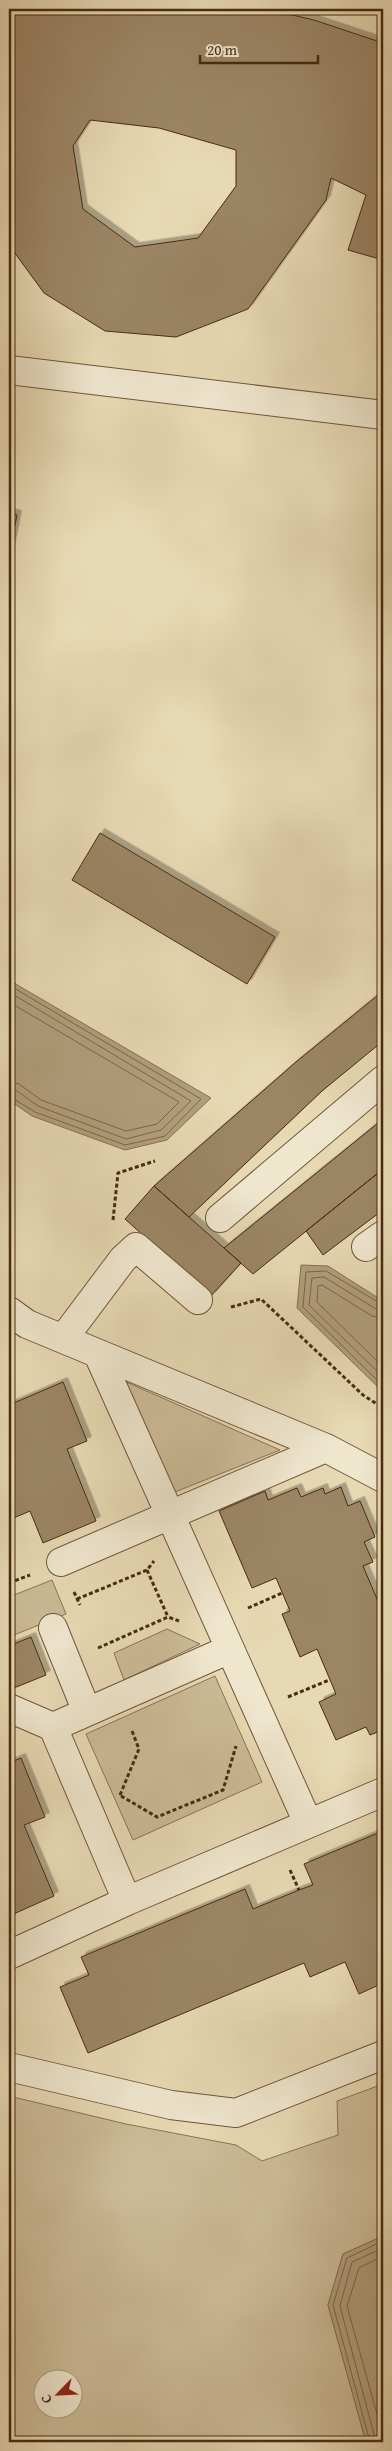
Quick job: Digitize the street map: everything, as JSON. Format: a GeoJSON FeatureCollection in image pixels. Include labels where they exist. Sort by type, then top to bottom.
{"type":"FeatureCollection","features":[{"type":"Feature","properties":{"kind":"lane"},"geometry":{"type":"LineString","coordinates":[[9,370],[383,415]]}},
{"type":"Feature","properties":{"kind":"lane"},"geometry":{"type":"LineString","coordinates":[[220,1218],[383,1080]]}},
{"type":"Feature","properties":{"kind":"lane"},"geometry":{"type":"LineString","coordinates":[[63,1339],[123,1259],[136,1247],[198,1300]]}},
{"type":"Feature","properties":{"kind":"lane"},"geometry":{"type":"LineString","coordinates":[[15,1322],[63,1339],[326,1448],[383,1478]]}},
{"type":"Feature","properties":{"kind":"lane"},"geometry":{"type":"LineString","coordinates":[[98,1354],[308,1823]]}},
{"type":"Feature","properties":{"kind":"lane"},"geometry":{"type":"LineString","coordinates":[[61,1562],[326,1448]]}},
{"type":"Feature","properties":{"kind":"lane"},"geometry":{"type":"LineString","coordinates":[[53,1628],[87,1712]]}},
{"type":"Feature","properties":{"kind":"lane"},"geometry":{"type":"LineString","coordinates":[[53,1727],[227,1642]]}},
{"type":"Feature","properties":{"kind":"lane"},"geometry":{"type":"LineString","coordinates":[[9,1708],[53,1727],[127,1901]]}},
{"type":"Feature","properties":{"kind":"lane"},"geometry":{"type":"LineString","coordinates":[[9,1955],[127,1901],[383,1792]]}},
{"type":"Feature","properties":{"kind":"lane"},"geometry":{"type":"LineString","coordinates":[[9,2067],[171,2105],[236,2113],[383,2055]]}},
{"type":"Feature","properties":{"kind":"path"},"geometry":{"type":"LineString","coordinates":[[136,1247],[113,1221],[118,1173],[155,1161]]}},
{"type":"Feature","properties":{"kind":"path"},"geometry":{"type":"LineString","coordinates":[[198,1300],[219,1310],[261,1299],[363,1395],[383,1408]]}},
{"type":"Feature","properties":{"kind":"path"},"geometry":{"type":"LineString","coordinates":[[147,1570],[168,1617],[227,1642]]}},
{"type":"Feature","properties":{"kind":"path"},"geometry":{"type":"LineString","coordinates":[[268,1600],[282,1593]]}},
{"type":"Feature","properties":{"kind":"path"},"geometry":{"type":"LineString","coordinates":[[98,1648],[168,1617]]}},
{"type":"Feature","properties":{"kind":"path"},"geometry":{"type":"LineString","coordinates":[[303,1691],[329,1680]]}},
{"type":"Feature","properties":{"kind":"path"},"geometry":{"type":"LineString","coordinates":[[89,1810],[120,1795],[157,1817],[223,1790],[237,1741],[265,1728]]}},
{"type":"Feature","properties":{"kind":"shaded area"},"geometry":{"type":"Polygon","coordinates":[[[124,1381],[280,1450],[175,1492],[124,1381]]]}},
{"type":"Feature","properties":{"kind":"shaded area"},"geometry":{"type":"Polygon","coordinates":[[[52,1580],[66,1614],[9,1637],[9,1597],[52,1580]]]}},
{"type":"Feature","properties":{"kind":"shaded area"},"geometry":{"type":"Polygon","coordinates":[[[167,1629],[200,1644],[124,1680],[114,1653],[167,1629]]]}},
{"type":"Feature","properties":{"kind":"shaded area"},"geometry":{"type":"Polygon","coordinates":[[[215,1676],[262,1782],[133,1840],[86,1734],[215,1676]]]}},
{"type":"Feature","properties":{"kind":"shaded area"},"geometry":{"type":"Polygon","coordinates":[[[383,2084],[383,2236],[343,2254],[328,2305],[366,2442],[9,2442],[9,2096],[126,2124],[236,2145],[262,2161],[338,2135],[337,2101],[383,2084]]]}},
{"type":"Feature","properties":{"kind":"water"},"geometry":{"type":"Polygon","coordinates":[[[9,979],[211,1098],[167,1140],[125,1150],[32,1116],[9,1100],[9,979]]]}},
{"type":"Feature","properties":{"kind":"water"},"geometry":{"type":"Polygon","coordinates":[[[301,1265],[328,1266],[383,1301],[383,1392],[297,1308],[301,1265]]]}},
{"type":"Feature","properties":{"kind":"water"},"geometry":{"type":"Polygon","coordinates":[[[383,2236],[383,2442],[366,2442],[328,2305],[343,2254],[383,2236]]]}},
{"type":"Feature","properties":{"kind":"building"},"geometry":{"type":"Polygon","coordinates":[[[9,9],[266,9],[314,20],[383,43],[383,260],[348,250],[366,195],[331,178],[326,200],[248,309],[176,337],[105,331],[44,293],[9,245],[9,9]],[[90,120],[73,146],[83,209],[135,247],[198,238],[236,186],[236,150],[159,128],[90,120]]]}},
{"type":"Feature","properties":{"kind":"building"},"geometry":{"type":"Polygon","coordinates":[[[9,513],[17,515],[9,555],[9,513]]]}},
{"type":"Feature","properties":{"kind":"building"},"geometry":{"type":"Polygon","coordinates":[[[100,833],[275,937],[247,984],[72,880],[100,833]]]}},
{"type":"Feature","properties":{"kind":"building"},"geometry":{"type":"Polygon","coordinates":[[[383,991],[383,1041],[322,1091],[189,1217],[154,1186],[296,1062],[383,991]]]}},
{"type":"Feature","properties":{"kind":"building"},"geometry":{"type":"Polygon","coordinates":[[[383,1119],[383,1169],[253,1274],[224,1248],[383,1119]]]}},
{"type":"Feature","properties":{"kind":"building"},"geometry":{"type":"Polygon","coordinates":[[[383,1169],[383,1210],[323,1255],[306,1231],[383,1169]]]}},
{"type":"Feature","properties":{"kind":"building"},"geometry":{"type":"Polygon","coordinates":[[[154,1186],[241,1263],[211,1296],[125,1219],[154,1186]]]}},
{"type":"Feature","properties":{"kind":"building"},"geometry":{"type":"Polygon","coordinates":[[[63,1382],[87,1441],[67,1449],[96,1521],[43,1543],[30,1511],[9,1520],[9,1405],[63,1382]]]}},
{"type":"Feature","properties":{"kind":"building"},"geometry":{"type":"Polygon","coordinates":[[[341,1487],[348,1506],[360,1501],[375,1537],[364,1542],[373,1562],[363,1566],[383,1613],[383,1730],[370,1735],[366,1727],[336,1740],[319,1702],[336,1694],[317,1649],[300,1657],[282,1614],[290,1611],[276,1578],[252,1588],[219,1511],[265,1491],[268,1500],[297,1488],[301,1497],[323,1488],[325,1494],[341,1487]]]}},
{"type":"Feature","properties":{"kind":"building"},"geometry":{"type":"Polygon","coordinates":[[[31,1637],[46,1675],[9,1690],[9,1646],[31,1637]]]}},
{"type":"Feature","properties":{"kind":"building"},"geometry":{"type":"Polygon","coordinates":[[[21,1758],[45,1817],[24,1825],[54,1896],[9,1916],[9,1763],[21,1758]]]}},
{"type":"Feature","properties":{"kind":"building"},"geometry":{"type":"Polygon","coordinates":[[[378,1833],[383,1846],[383,1983],[359,1994],[345,1962],[310,1977],[304,1963],[88,2053],[60,1987],[89,1975],[81,1957],[245,1889],[253,1909],[313,1885],[304,1864],[378,1833]]]}}]}
